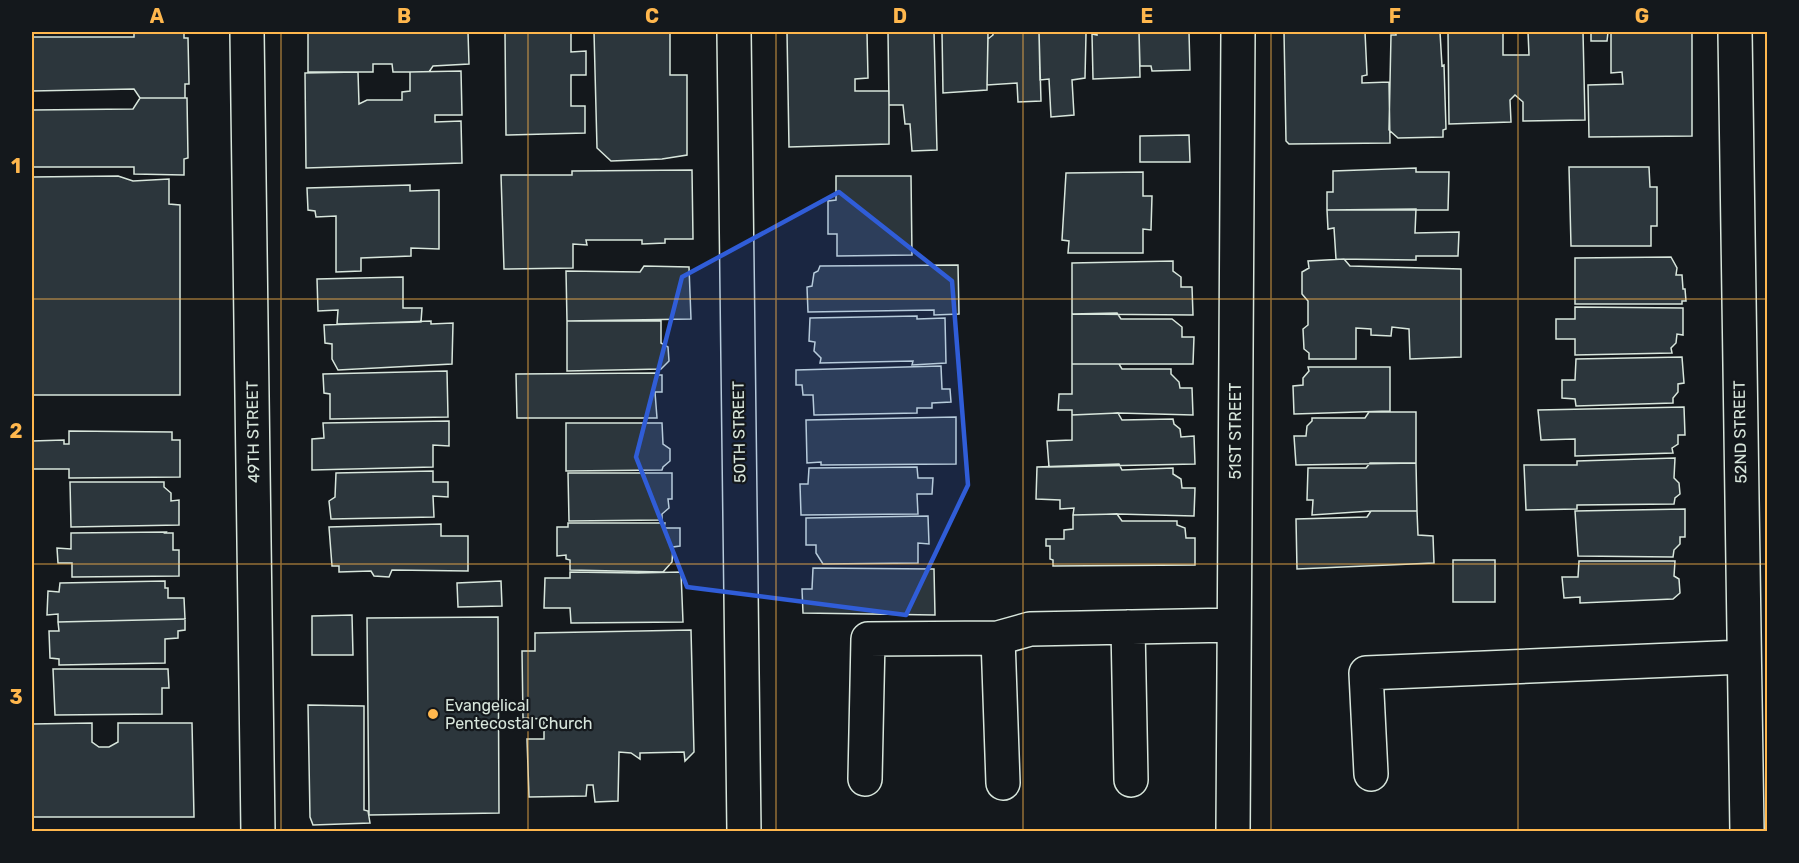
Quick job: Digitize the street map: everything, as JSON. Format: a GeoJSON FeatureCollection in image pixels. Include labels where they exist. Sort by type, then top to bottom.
{"type":"FeatureCollection","features":[{"type":"Feature","properties":{"kind":"street","name":"49TH STREET"},"geometry":{"type":"LineString","coordinates":[[247,32],[258,831]]}},
{"type":"Feature","properties":{"kind":"street","name":"50TH STREET"},"geometry":{"type":"LineString","coordinates":[[734,32],[744,831]]}},
{"type":"Feature","properties":{"kind":"street","name":"51ST STREET"},"geometry":{"type":"LineString","coordinates":[[1233,831],[1238,32]]}},
{"type":"Feature","properties":{"kind":"street","name":"52ND STREET"},"geometry":{"type":"LineString","coordinates":[[1735,32],[1747,831]]}},
{"type":"Feature","properties":{"kind":"street"},"geometry":{"type":"LineString","coordinates":[[865,779],[868,639],[998,638],[1030,629],[1234,625]]}},
{"type":"Feature","properties":{"kind":"street"},"geometry":{"type":"LineString","coordinates":[[1128,627],[1131,780]]}},
{"type":"Feature","properties":{"kind":"street"},"geometry":{"type":"LineString","coordinates":[[998,638],[1003,783]]}},
{"type":"Feature","properties":{"kind":"street"},"geometry":{"type":"LineString","coordinates":[[1371,774],[1366,673],[1743,657]]}},
{"type":"Feature","properties":{"kind":"highlighted area"},"geometry":{"type":"Polygon","coordinates":[[[839,192],[952,281],[968,485],[906,615],[687,587],[636,457],[682,277],[839,192]]]}},
{"type":"Feature","properties":{"kind":"building"},"geometry":{"type":"Polygon","coordinates":[[[134,32],[184,32],[184,38],[188,38],[189,84],[185,84],[185,98],[140,98],[134,89],[32,91],[32,37],[134,37],[134,32]]]}},
{"type":"Feature","properties":{"kind":"building"},"geometry":{"type":"Polygon","coordinates":[[[308,32],[468,32],[469,64],[433,66],[429,72],[393,72],[392,64],[373,64],[373,72],[308,72],[308,32]]]}},
{"type":"Feature","properties":{"kind":"building"},"geometry":{"type":"Polygon","coordinates":[[[505,32],[571,32],[571,52],[586,51],[586,75],[571,75],[571,106],[585,106],[585,133],[506,135],[505,32]]]}},
{"type":"Feature","properties":{"kind":"building"},"geometry":{"type":"Polygon","coordinates":[[[594,32],[670,32],[670,75],[687,75],[687,155],[662,159],[611,161],[597,148],[594,32]]]}},
{"type":"Feature","properties":{"kind":"building"},"geometry":{"type":"Polygon","coordinates":[[[787,32],[867,32],[868,78],[855,79],[855,91],[889,91],[889,144],[789,147],[787,32]]]}},
{"type":"Feature","properties":{"kind":"building"},"geometry":{"type":"Polygon","coordinates":[[[888,32],[934,32],[937,150],[912,151],[910,124],[905,124],[903,105],[889,105],[888,32]]]}},
{"type":"Feature","properties":{"kind":"building"},"geometry":{"type":"Polygon","coordinates":[[[942,32],[988,32],[987,90],[943,93],[942,32]]]}},
{"type":"Feature","properties":{"kind":"building"},"geometry":{"type":"Polygon","coordinates":[[[993,32],[1039,32],[1041,101],[1018,102],[1017,83],[987,85],[988,39],[993,32]]]}},
{"type":"Feature","properties":{"kind":"building"},"geometry":{"type":"Polygon","coordinates":[[[1039,32],[1085,32],[1086,34],[1085,78],[1072,80],[1074,115],[1051,117],[1049,79],[1040,80],[1039,32]]]}},
{"type":"Feature","properties":{"kind":"building"},"geometry":{"type":"Polygon","coordinates":[[[1097,32],[1139,32],[1140,77],[1093,79],[1092,34],[1097,35],[1097,32]]]}},
{"type":"Feature","properties":{"kind":"building"},"geometry":{"type":"Polygon","coordinates":[[[1139,32],[1189,32],[1190,70],[1152,71],[1151,66],[1140,66],[1139,32]]]}},
{"type":"Feature","properties":{"kind":"building"},"geometry":{"type":"Polygon","coordinates":[[[1284,32],[1365,32],[1367,75],[1362,76],[1362,83],[1389,82],[1390,143],[1289,144],[1286,141],[1284,32]]]}},
{"type":"Feature","properties":{"kind":"building"},"geometry":{"type":"Polygon","coordinates":[[[1396,32],[1440,32],[1442,66],[1444,65],[1446,129],[1443,130],[1443,137],[1398,138],[1389,130],[1391,35],[1396,35],[1396,32]]]}},
{"type":"Feature","properties":{"kind":"building"},"geometry":{"type":"Polygon","coordinates":[[[1448,32],[1503,32],[1503,55],[1529,55],[1528,32],[1583,32],[1585,120],[1523,121],[1523,102],[1515,95],[1510,100],[1511,122],[1449,124],[1448,32]]]}},
{"type":"Feature","properties":{"kind":"building"},"geometry":{"type":"Polygon","coordinates":[[[1591,32],[1608,32],[1607,41],[1591,41],[1591,32]]]}},
{"type":"Feature","properties":{"kind":"building"},"geometry":{"type":"Polygon","coordinates":[[[1611,32],[1692,32],[1692,136],[1589,137],[1588,85],[1623,84],[1622,72],[1611,73],[1611,32]]]}},
{"type":"Feature","properties":{"kind":"building"},"geometry":{"type":"Polygon","coordinates":[[[461,71],[462,115],[435,115],[435,122],[461,121],[462,163],[306,168],[305,73],[358,72],[359,104],[367,100],[402,100],[402,92],[410,91],[410,72],[461,71]]]}},
{"type":"Feature","properties":{"kind":"building"},"geometry":{"type":"Polygon","coordinates":[[[140,98],[187,98],[188,158],[184,159],[184,175],[134,174],[134,167],[32,167],[32,110],[133,109],[140,98]]]}},
{"type":"Feature","properties":{"kind":"building"},"geometry":{"type":"Polygon","coordinates":[[[1189,135],[1190,162],[1140,162],[1140,136],[1189,135]]]}},
{"type":"Feature","properties":{"kind":"building"},"geometry":{"type":"Polygon","coordinates":[[[1569,167],[1649,167],[1650,187],[1657,187],[1657,226],[1651,226],[1651,246],[1571,246],[1569,167]]]}},
{"type":"Feature","properties":{"kind":"building"},"geometry":{"type":"Polygon","coordinates":[[[1416,168],[1416,172],[1449,172],[1448,210],[1327,210],[1327,192],[1333,192],[1333,171],[1416,168]]]}},
{"type":"Feature","properties":{"kind":"building"},"geometry":{"type":"Polygon","coordinates":[[[692,170],[693,239],[665,239],[665,243],[642,244],[642,240],[586,240],[587,245],[573,244],[573,268],[504,269],[501,175],[572,175],[572,171],[692,170]]]}},
{"type":"Feature","properties":{"kind":"building"},"geometry":{"type":"Polygon","coordinates":[[[1143,172],[1143,196],[1152,196],[1151,230],[1143,229],[1143,253],[1068,253],[1069,241],[1062,240],[1066,173],[1143,172]]]}},
{"type":"Feature","properties":{"kind":"building"},"geometry":{"type":"Polygon","coordinates":[[[118,176],[133,181],[169,179],[169,204],[180,205],[180,395],[32,395],[32,177],[118,176]]]}},
{"type":"Feature","properties":{"kind":"building"},"geometry":{"type":"Polygon","coordinates":[[[836,176],[911,176],[912,255],[837,256],[837,234],[828,234],[828,201],[836,200],[836,176]]]}},
{"type":"Feature","properties":{"kind":"building"},"geometry":{"type":"Polygon","coordinates":[[[410,185],[410,191],[439,190],[439,249],[411,248],[411,256],[361,258],[361,271],[336,272],[336,216],[316,217],[315,211],[308,210],[307,188],[410,185]]]}},
{"type":"Feature","properties":{"kind":"building"},"geometry":{"type":"Polygon","coordinates":[[[1416,209],[1415,233],[1459,232],[1458,256],[1416,256],[1416,260],[1336,259],[1334,228],[1328,229],[1327,210],[1416,209]]]}},
{"type":"Feature","properties":{"kind":"building"},"geometry":{"type":"Polygon","coordinates":[[[1671,257],[1677,268],[1676,275],[1682,275],[1686,301],[1682,301],[1682,304],[1575,304],[1575,258],[1671,257]]]}},
{"type":"Feature","properties":{"kind":"building"},"geometry":{"type":"Polygon","coordinates":[[[1344,259],[1350,266],[1461,269],[1461,357],[1410,359],[1409,329],[1392,327],[1391,336],[1371,335],[1371,329],[1356,328],[1356,359],[1309,359],[1309,353],[1304,349],[1303,329],[1308,325],[1308,301],[1302,294],[1302,272],[1309,268],[1308,261],[1344,259]]]}},
{"type":"Feature","properties":{"kind":"building"},"geometry":{"type":"Polygon","coordinates":[[[1173,261],[1173,271],[1181,277],[1181,287],[1192,287],[1193,315],[1072,314],[1072,263],[1173,261]]]}},
{"type":"Feature","properties":{"kind":"building"},"geometry":{"type":"Polygon","coordinates":[[[958,265],[959,314],[934,315],[934,310],[808,312],[807,287],[812,286],[814,273],[820,266],[958,265]]]}},
{"type":"Feature","properties":{"kind":"building"},"geometry":{"type":"Polygon","coordinates":[[[644,266],[689,267],[691,319],[567,321],[566,271],[640,272],[644,266]]]}},
{"type":"Feature","properties":{"kind":"building"},"geometry":{"type":"Polygon","coordinates":[[[403,277],[403,308],[422,308],[421,322],[337,324],[338,310],[318,311],[317,279],[403,277]]]}},
{"type":"Feature","properties":{"kind":"building"},"geometry":{"type":"Polygon","coordinates":[[[1575,307],[1683,308],[1683,335],[1677,334],[1676,343],[1671,348],[1672,353],[1575,355],[1575,339],[1556,339],[1556,319],[1575,319],[1575,307]]]}},
{"type":"Feature","properties":{"kind":"building"},"geometry":{"type":"Polygon","coordinates":[[[1117,313],[1121,319],[1172,319],[1182,327],[1182,337],[1194,337],[1193,364],[1072,364],[1072,314],[1117,313]]]}},
{"type":"Feature","properties":{"kind":"building"},"geometry":{"type":"Polygon","coordinates":[[[917,316],[917,319],[945,318],[946,363],[912,365],[913,361],[820,363],[821,358],[814,351],[815,342],[809,341],[810,318],[917,316]]]}},
{"type":"Feature","properties":{"kind":"building"},"geometry":{"type":"Polygon","coordinates":[[[431,321],[431,324],[453,323],[452,364],[338,370],[332,359],[332,344],[325,343],[324,325],[431,321]]]}},
{"type":"Feature","properties":{"kind":"building"},"geometry":{"type":"Polygon","coordinates":[[[567,321],[661,321],[661,343],[668,347],[669,361],[661,369],[567,371],[567,321]]]}},
{"type":"Feature","properties":{"kind":"building"},"geometry":{"type":"Polygon","coordinates":[[[1682,357],[1684,383],[1678,384],[1678,392],[1673,398],[1673,403],[1576,406],[1575,399],[1562,398],[1562,380],[1575,380],[1576,359],[1682,357]]]}},
{"type":"Feature","properties":{"kind":"building"},"geometry":{"type":"Polygon","coordinates":[[[1072,364],[1119,364],[1122,369],[1171,369],[1171,374],[1179,382],[1180,388],[1192,388],[1193,415],[1118,413],[1072,415],[1072,410],[1058,410],[1059,394],[1072,394],[1072,364]]]}},
{"type":"Feature","properties":{"kind":"building"},"geometry":{"type":"Polygon","coordinates":[[[941,366],[942,389],[950,389],[951,402],[932,403],[932,408],[917,408],[917,413],[814,415],[813,395],[803,395],[802,385],[796,385],[796,370],[941,366]]]}},
{"type":"Feature","properties":{"kind":"building"},"geometry":{"type":"Polygon","coordinates":[[[1308,367],[1390,367],[1390,411],[1294,414],[1293,386],[1303,385],[1303,378],[1309,371],[1308,367]]]}},
{"type":"Feature","properties":{"kind":"building"},"geometry":{"type":"Polygon","coordinates":[[[447,371],[448,417],[330,419],[330,394],[324,393],[323,374],[447,371]]]}},
{"type":"Feature","properties":{"kind":"building"},"geometry":{"type":"Polygon","coordinates":[[[656,373],[656,375],[662,375],[662,392],[655,392],[657,418],[517,418],[516,374],[656,373]]]}},
{"type":"Feature","properties":{"kind":"building"},"geometry":{"type":"Polygon","coordinates":[[[1684,407],[1685,435],[1678,435],[1678,444],[1672,448],[1673,453],[1575,456],[1575,439],[1541,440],[1538,410],[1684,407]]]}},
{"type":"Feature","properties":{"kind":"building"},"geometry":{"type":"Polygon","coordinates":[[[1369,412],[1416,412],[1416,463],[1296,465],[1294,436],[1306,436],[1307,426],[1312,418],[1365,418],[1369,412]]]}},
{"type":"Feature","properties":{"kind":"building"},"geometry":{"type":"Polygon","coordinates":[[[1118,413],[1122,420],[1173,419],[1174,424],[1180,429],[1181,437],[1194,436],[1195,464],[1049,467],[1047,441],[1072,440],[1072,415],[1118,413]]]}},
{"type":"Feature","properties":{"kind":"building"},"geometry":{"type":"Polygon","coordinates":[[[956,417],[956,464],[821,465],[821,462],[807,463],[806,420],[956,417]]]}},
{"type":"Feature","properties":{"kind":"building"},"geometry":{"type":"Polygon","coordinates":[[[449,421],[449,446],[433,445],[433,467],[312,470],[312,439],[324,438],[323,423],[449,421]]]}},
{"type":"Feature","properties":{"kind":"building"},"geometry":{"type":"Polygon","coordinates":[[[566,423],[662,423],[663,444],[670,449],[670,461],[662,470],[566,471],[566,423]]]}},
{"type":"Feature","properties":{"kind":"building"},"geometry":{"type":"Polygon","coordinates":[[[69,431],[172,432],[172,440],[180,440],[180,477],[69,478],[69,469],[32,469],[32,441],[64,440],[64,444],[69,444],[69,431]]]}},
{"type":"Feature","properties":{"kind":"building"},"geometry":{"type":"Polygon","coordinates":[[[1675,458],[1674,478],[1679,483],[1680,494],[1675,498],[1674,504],[1577,505],[1577,509],[1526,510],[1524,465],[1577,465],[1577,461],[1675,458]]]}},
{"type":"Feature","properties":{"kind":"building"},"geometry":{"type":"Polygon","coordinates":[[[1370,463],[1416,463],[1417,511],[1312,515],[1313,500],[1307,500],[1308,468],[1366,468],[1370,463]]]}},
{"type":"Feature","properties":{"kind":"building"},"geometry":{"type":"Polygon","coordinates":[[[1119,464],[1122,470],[1173,468],[1173,474],[1181,479],[1182,488],[1195,488],[1194,516],[1073,515],[1074,508],[1060,509],[1060,500],[1036,499],[1037,467],[1119,464]]]}},
{"type":"Feature","properties":{"kind":"building"},"geometry":{"type":"Polygon","coordinates":[[[917,467],[918,478],[933,478],[932,494],[917,494],[918,514],[801,515],[800,484],[808,484],[809,468],[917,467]]]}},
{"type":"Feature","properties":{"kind":"building"},"geometry":{"type":"Polygon","coordinates":[[[433,471],[433,482],[448,482],[448,497],[433,496],[434,517],[331,519],[329,501],[335,497],[336,473],[433,471]]]}},
{"type":"Feature","properties":{"kind":"building"},"geometry":{"type":"Polygon","coordinates":[[[568,473],[672,473],[672,499],[668,499],[669,508],[662,514],[662,520],[569,521],[568,473]]]}},
{"type":"Feature","properties":{"kind":"building"},"geometry":{"type":"Polygon","coordinates":[[[70,482],[164,482],[164,487],[171,493],[171,501],[179,500],[179,525],[71,527],[70,482]]]}},
{"type":"Feature","properties":{"kind":"building"},"geometry":{"type":"Polygon","coordinates":[[[1685,509],[1685,537],[1680,537],[1680,544],[1674,550],[1673,557],[1578,556],[1575,511],[1685,509]]]}},
{"type":"Feature","properties":{"kind":"building"},"geometry":{"type":"Polygon","coordinates":[[[1371,511],[1417,511],[1418,535],[1433,536],[1434,563],[1297,569],[1296,519],[1367,517],[1371,511]]]}},
{"type":"Feature","properties":{"kind":"building"},"geometry":{"type":"Polygon","coordinates":[[[1117,514],[1122,521],[1177,521],[1177,525],[1185,528],[1186,538],[1195,538],[1195,565],[1053,566],[1053,560],[1050,559],[1050,546],[1046,546],[1046,539],[1064,539],[1064,530],[1073,529],[1073,515],[1117,514]]]}},
{"type":"Feature","properties":{"kind":"building"},"geometry":{"type":"Polygon","coordinates":[[[928,516],[929,544],[918,543],[918,563],[823,564],[816,553],[816,545],[806,545],[806,518],[928,516]]]}},
{"type":"Feature","properties":{"kind":"building"},"geometry":{"type":"Polygon","coordinates":[[[568,523],[665,523],[664,528],[680,528],[680,546],[673,547],[672,562],[663,572],[570,570],[570,560],[566,559],[566,555],[557,556],[557,527],[568,527],[568,523]]]}},
{"type":"Feature","properties":{"kind":"building"},"geometry":{"type":"Polygon","coordinates":[[[441,524],[441,536],[468,536],[468,571],[392,570],[389,577],[374,576],[371,571],[339,572],[339,566],[332,566],[329,527],[441,524]]]}},
{"type":"Feature","properties":{"kind":"building"},"geometry":{"type":"Polygon","coordinates":[[[71,533],[173,533],[173,550],[179,550],[179,576],[72,577],[72,563],[58,563],[57,548],[71,549],[71,533]]]}},
{"type":"Feature","properties":{"kind":"building"},"geometry":{"type":"Polygon","coordinates":[[[1453,560],[1495,560],[1495,602],[1453,602],[1453,560]]]}},
{"type":"Feature","properties":{"kind":"building"},"geometry":{"type":"Polygon","coordinates":[[[1579,561],[1675,561],[1674,576],[1679,579],[1680,593],[1673,599],[1580,603],[1580,597],[1564,598],[1562,577],[1578,577],[1579,561]]]}},
{"type":"Feature","properties":{"kind":"building"},"geometry":{"type":"Polygon","coordinates":[[[813,568],[934,569],[935,615],[803,613],[802,589],[812,589],[813,568]]]}},
{"type":"Feature","properties":{"kind":"building"},"geometry":{"type":"Polygon","coordinates":[[[570,572],[681,572],[683,622],[571,623],[570,608],[544,608],[545,578],[570,578],[570,572]]]}},
{"type":"Feature","properties":{"kind":"building"},"geometry":{"type":"Polygon","coordinates":[[[165,581],[168,598],[184,598],[185,619],[58,622],[58,614],[47,615],[48,591],[59,592],[60,583],[165,581]]]}},
{"type":"Feature","properties":{"kind":"building"},"geometry":{"type":"Polygon","coordinates":[[[501,581],[502,606],[458,607],[457,583],[501,581]]]}},
{"type":"Feature","properties":{"kind":"building"},"geometry":{"type":"Polygon","coordinates":[[[352,615],[353,655],[312,655],[312,616],[352,615]]]}},
{"type":"Feature","properties":{"kind":"building","name":"Evangelical Pentecostal Church"},"geometry":{"type":"Polygon","coordinates":[[[498,617],[499,813],[369,815],[367,618],[498,617]]]}},
{"type":"Feature","properties":{"kind":"building"},"geometry":{"type":"Polygon","coordinates":[[[185,619],[185,630],[178,631],[178,638],[165,639],[165,663],[59,665],[59,659],[50,658],[49,631],[59,631],[58,622],[185,619]]]}},
{"type":"Feature","properties":{"kind":"building"},"geometry":{"type":"Polygon","coordinates":[[[691,630],[694,752],[685,761],[684,752],[640,753],[640,759],[631,753],[619,752],[618,801],[595,802],[593,785],[587,785],[586,796],[529,797],[527,739],[544,739],[544,719],[523,718],[522,651],[535,651],[535,633],[691,630]]]}},
{"type":"Feature","properties":{"kind":"building"},"geometry":{"type":"Polygon","coordinates":[[[53,669],[168,669],[169,688],[162,688],[162,714],[55,715],[53,669]]]}},
{"type":"Feature","properties":{"kind":"building"},"geometry":{"type":"Polygon","coordinates":[[[308,705],[364,706],[364,810],[368,811],[370,823],[313,825],[310,817],[308,705]]]}},
{"type":"Feature","properties":{"kind":"building"},"geometry":{"type":"Polygon","coordinates":[[[92,723],[92,742],[99,747],[109,747],[118,742],[118,723],[192,723],[194,817],[32,817],[32,724],[92,723]]]}},
{"type":"Feature","properties":{"kind":"place","name":"Evangelical Pentecostal Church"},"geometry":{"type":"Point","coordinates":[433,714]}}]}
